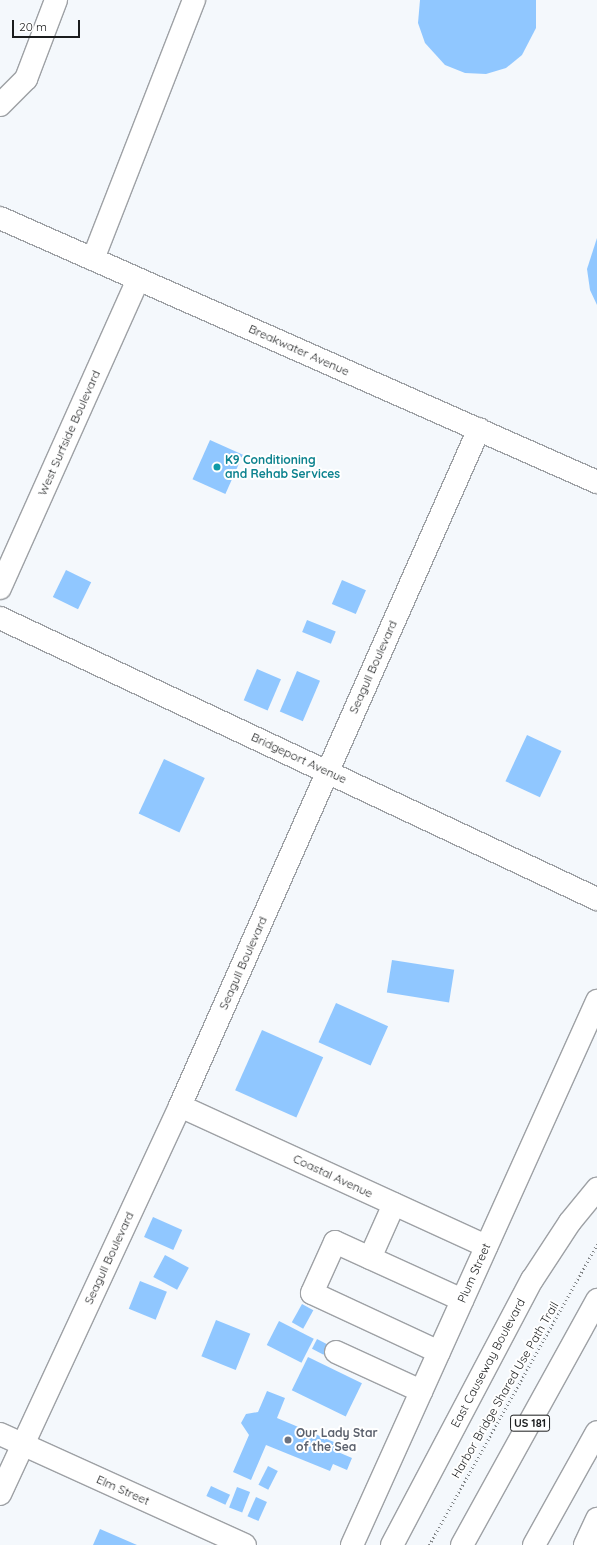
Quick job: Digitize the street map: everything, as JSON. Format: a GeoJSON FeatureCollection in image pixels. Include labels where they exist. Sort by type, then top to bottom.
{"type":"FeatureCollection","features":[{"type":"Feature","properties":{"kind":"main road"},"geometry":{"type":"LineString","coordinates":[[0,105],[26,79],[56,0]]}},
{"type":"Feature","properties":{"kind":"main road"},"geometry":{"type":"LineString","coordinates":[[93,259],[194,0]]}},
{"type":"Feature","properties":{"kind":"main road","name":"Breakwater Avenue"},"geometry":{"type":"LineString","coordinates":[[0,218],[597,482]]}},
{"type":"Feature","properties":{"kind":"main road","name":"West Surfside Boulevard"},"geometry":{"type":"LineString","coordinates":[[0,588],[138,279]]}},
{"type":"Feature","properties":{"kind":"main road","name":"Seagull Boulevard"},"geometry":{"type":"LineString","coordinates":[[0,1494],[180,1106],[326,771],[479,429]]}},
{"type":"Feature","properties":{"kind":"main road","name":"Bridgeport Avenue"},"geometry":{"type":"LineString","coordinates":[[0,618],[597,900]]}},
{"type":"Feature","properties":{"kind":"main road","name":"Plum Street"},"geometry":{"type":"LineString","coordinates":[[352,1545],[597,1001]]}},
{"type":"Feature","properties":{"kind":"main road","name":"Coastal Avenue"},"geometry":{"type":"LineString","coordinates":[[180,1106],[486,1246]]}},
{"type":"Feature","properties":{"kind":"main road","name":"East Causeway Boulevard"},"geometry":{"type":"LineString","coordinates":[[392,1545],[532,1280],[570,1222],[597,1189]]}},
{"type":"Feature","properties":{"kind":"main road"},"geometry":{"type":"LineString","coordinates":[[370,1258],[394,1204]]}},
{"type":"Feature","properties":{"kind":"main road"},"geometry":{"type":"LineString","coordinates":[[439,1352],[312,1293],[334,1242],[462,1300]]}},
{"type":"Feature","properties":{"kind":"main road","name":"US 181"},"geometry":{"type":"LineString","coordinates":[[462,1545],[597,1300]]}},
{"type":"Feature","properties":{"kind":"main road"},"geometry":{"type":"LineString","coordinates":[[336,1352],[421,1391]]}},
{"type":"Feature","properties":{"kind":"main road"},"geometry":{"type":"LineString","coordinates":[[534,1545],[597,1432]]}},
{"type":"Feature","properties":{"kind":"main road","name":"Elm Street"},"geometry":{"type":"LineString","coordinates":[[0,1434],[245,1545]]}},
{"type":"Feature","properties":{"kind":"main road"},"geometry":{"type":"LineString","coordinates":[[585,1545],[597,1519]]}},
{"type":"Feature","properties":{"kind":"path","name":"Harbor Bridge Shared Use Path Trail"},"geometry":{"type":"LineString","coordinates":[[429,1545],[597,1244]]}},
{"type":"Feature","properties":{"kind":"building"},"geometry":{"type":"Polygon","coordinates":[[[420,0],[536,0],[536,28],[522,55],[506,68],[486,74],[465,73],[445,65],[425,43],[418,23],[420,0]]]}},
{"type":"Feature","properties":{"kind":"building"},"geometry":{"type":"Polygon","coordinates":[[[597,238],[597,305],[590,290],[587,269],[597,238]]]}},
{"type":"Feature","properties":{"kind":"building","name":"K9 Conditioning and Rehab Services"},"geometry":{"type":"Polygon","coordinates":[[[210,440],[243,455],[225,494],[193,479],[210,440]]]}},
{"type":"Feature","properties":{"kind":"building"},"geometry":{"type":"Polygon","coordinates":[[[66,570],[91,582],[78,609],[53,597],[66,570]]]}},
{"type":"Feature","properties":{"kind":"building"},"geometry":{"type":"Polygon","coordinates":[[[342,580],[366,590],[356,614],[332,604],[342,580]]]}},
{"type":"Feature","properties":{"kind":"building"},"geometry":{"type":"Polygon","coordinates":[[[307,620],[336,632],[331,644],[302,632],[307,620]]]}},
{"type":"Feature","properties":{"kind":"building"},"geometry":{"type":"Polygon","coordinates":[[[257,669],[281,679],[268,710],[244,700],[257,669]]]}},
{"type":"Feature","properties":{"kind":"building"},"geometry":{"type":"Polygon","coordinates":[[[297,671],[320,681],[303,721],[280,712],[297,671]]]}},
{"type":"Feature","properties":{"kind":"building"},"geometry":{"type":"Polygon","coordinates":[[[527,735],[561,751],[540,797],[505,781],[527,735]]]}},
{"type":"Feature","properties":{"kind":"building"},"geometry":{"type":"Polygon","coordinates":[[[164,759],[205,778],[179,832],[139,813],[164,759]]]}},
{"type":"Feature","properties":{"kind":"building"},"geometry":{"type":"Polygon","coordinates":[[[392,960],[454,970],[449,1002],[387,993],[392,960]]]}},
{"type":"Feature","properties":{"kind":"building"},"geometry":{"type":"Polygon","coordinates":[[[336,1003],[388,1026],[371,1065],[319,1042],[336,1003]]]}},
{"type":"Feature","properties":{"kind":"building"},"geometry":{"type":"Polygon","coordinates":[[[262,1030],[323,1057],[296,1118],[235,1090],[262,1030]]]}},
{"type":"Feature","properties":{"kind":"building"},"geometry":{"type":"Polygon","coordinates":[[[153,1217],[182,1230],[173,1250],[144,1237],[153,1217]]]}},
{"type":"Feature","properties":{"kind":"building"},"geometry":{"type":"Polygon","coordinates":[[[165,1255],[189,1268],[177,1290],[153,1277],[165,1255]]]}},
{"type":"Feature","properties":{"kind":"building"},"geometry":{"type":"Polygon","coordinates":[[[140,1281],[167,1292],[156,1320],[129,1309],[140,1281]]]}},
{"type":"Feature","properties":{"kind":"building"},"geometry":{"type":"Polygon","coordinates":[[[302,1304],[313,1310],[303,1329],[292,1322],[302,1304]]]}},
{"type":"Feature","properties":{"kind":"building"},"geometry":{"type":"Polygon","coordinates":[[[216,1320],[250,1334],[236,1370],[201,1356],[216,1320]]]}},
{"type":"Feature","properties":{"kind":"building"},"geometry":{"type":"Polygon","coordinates":[[[279,1321],[314,1339],[301,1363],[267,1345],[279,1321]]]}},
{"type":"Feature","properties":{"kind":"building"},"geometry":{"type":"Polygon","coordinates":[[[317,1339],[329,1345],[324,1355],[312,1349],[317,1339]]]}},
{"type":"Feature","properties":{"kind":"building"},"geometry":{"type":"Polygon","coordinates":[[[308,1357],[362,1383],[346,1417],[292,1390],[308,1357]]]}},
{"type":"Feature","properties":{"kind":"building","name":"Our Lady Star of the Sea"},"geometry":{"type":"Polygon","coordinates":[[[267,1391],[285,1398],[277,1418],[341,1445],[338,1452],[352,1458],[347,1470],[333,1464],[330,1471],[266,1445],[251,1480],[233,1472],[249,1435],[241,1423],[246,1414],[258,1412],[267,1391]]]}},
{"type":"Feature","properties":{"kind":"building"},"geometry":{"type":"Polygon","coordinates":[[[268,1466],[278,1471],[268,1490],[258,1485],[268,1466]]]}},
{"type":"Feature","properties":{"kind":"building"},"geometry":{"type":"Polygon","coordinates":[[[211,1486],[230,1495],[225,1505],[206,1496],[211,1486]]]}},
{"type":"Feature","properties":{"kind":"building"},"geometry":{"type":"Polygon","coordinates":[[[237,1487],[250,1492],[242,1513],[229,1508],[237,1487]]]}},
{"type":"Feature","properties":{"kind":"building"},"geometry":{"type":"Polygon","coordinates":[[[256,1497],[267,1502],[258,1521],[247,1516],[256,1497]]]}},
{"type":"Feature","properties":{"kind":"building"},"geometry":{"type":"Polygon","coordinates":[[[100,1529],[137,1545],[93,1545],[100,1529]]]}},
{"type":"Feature","properties":{"kind":"place","name":"K9 Conditioning and Rehab Services"},"geometry":{"type":"Point","coordinates":[217,467]}},
{"type":"Feature","properties":{"kind":"place","name":"Our Lady Star of the Sea"},"geometry":{"type":"Point","coordinates":[288,1440]}}]}
